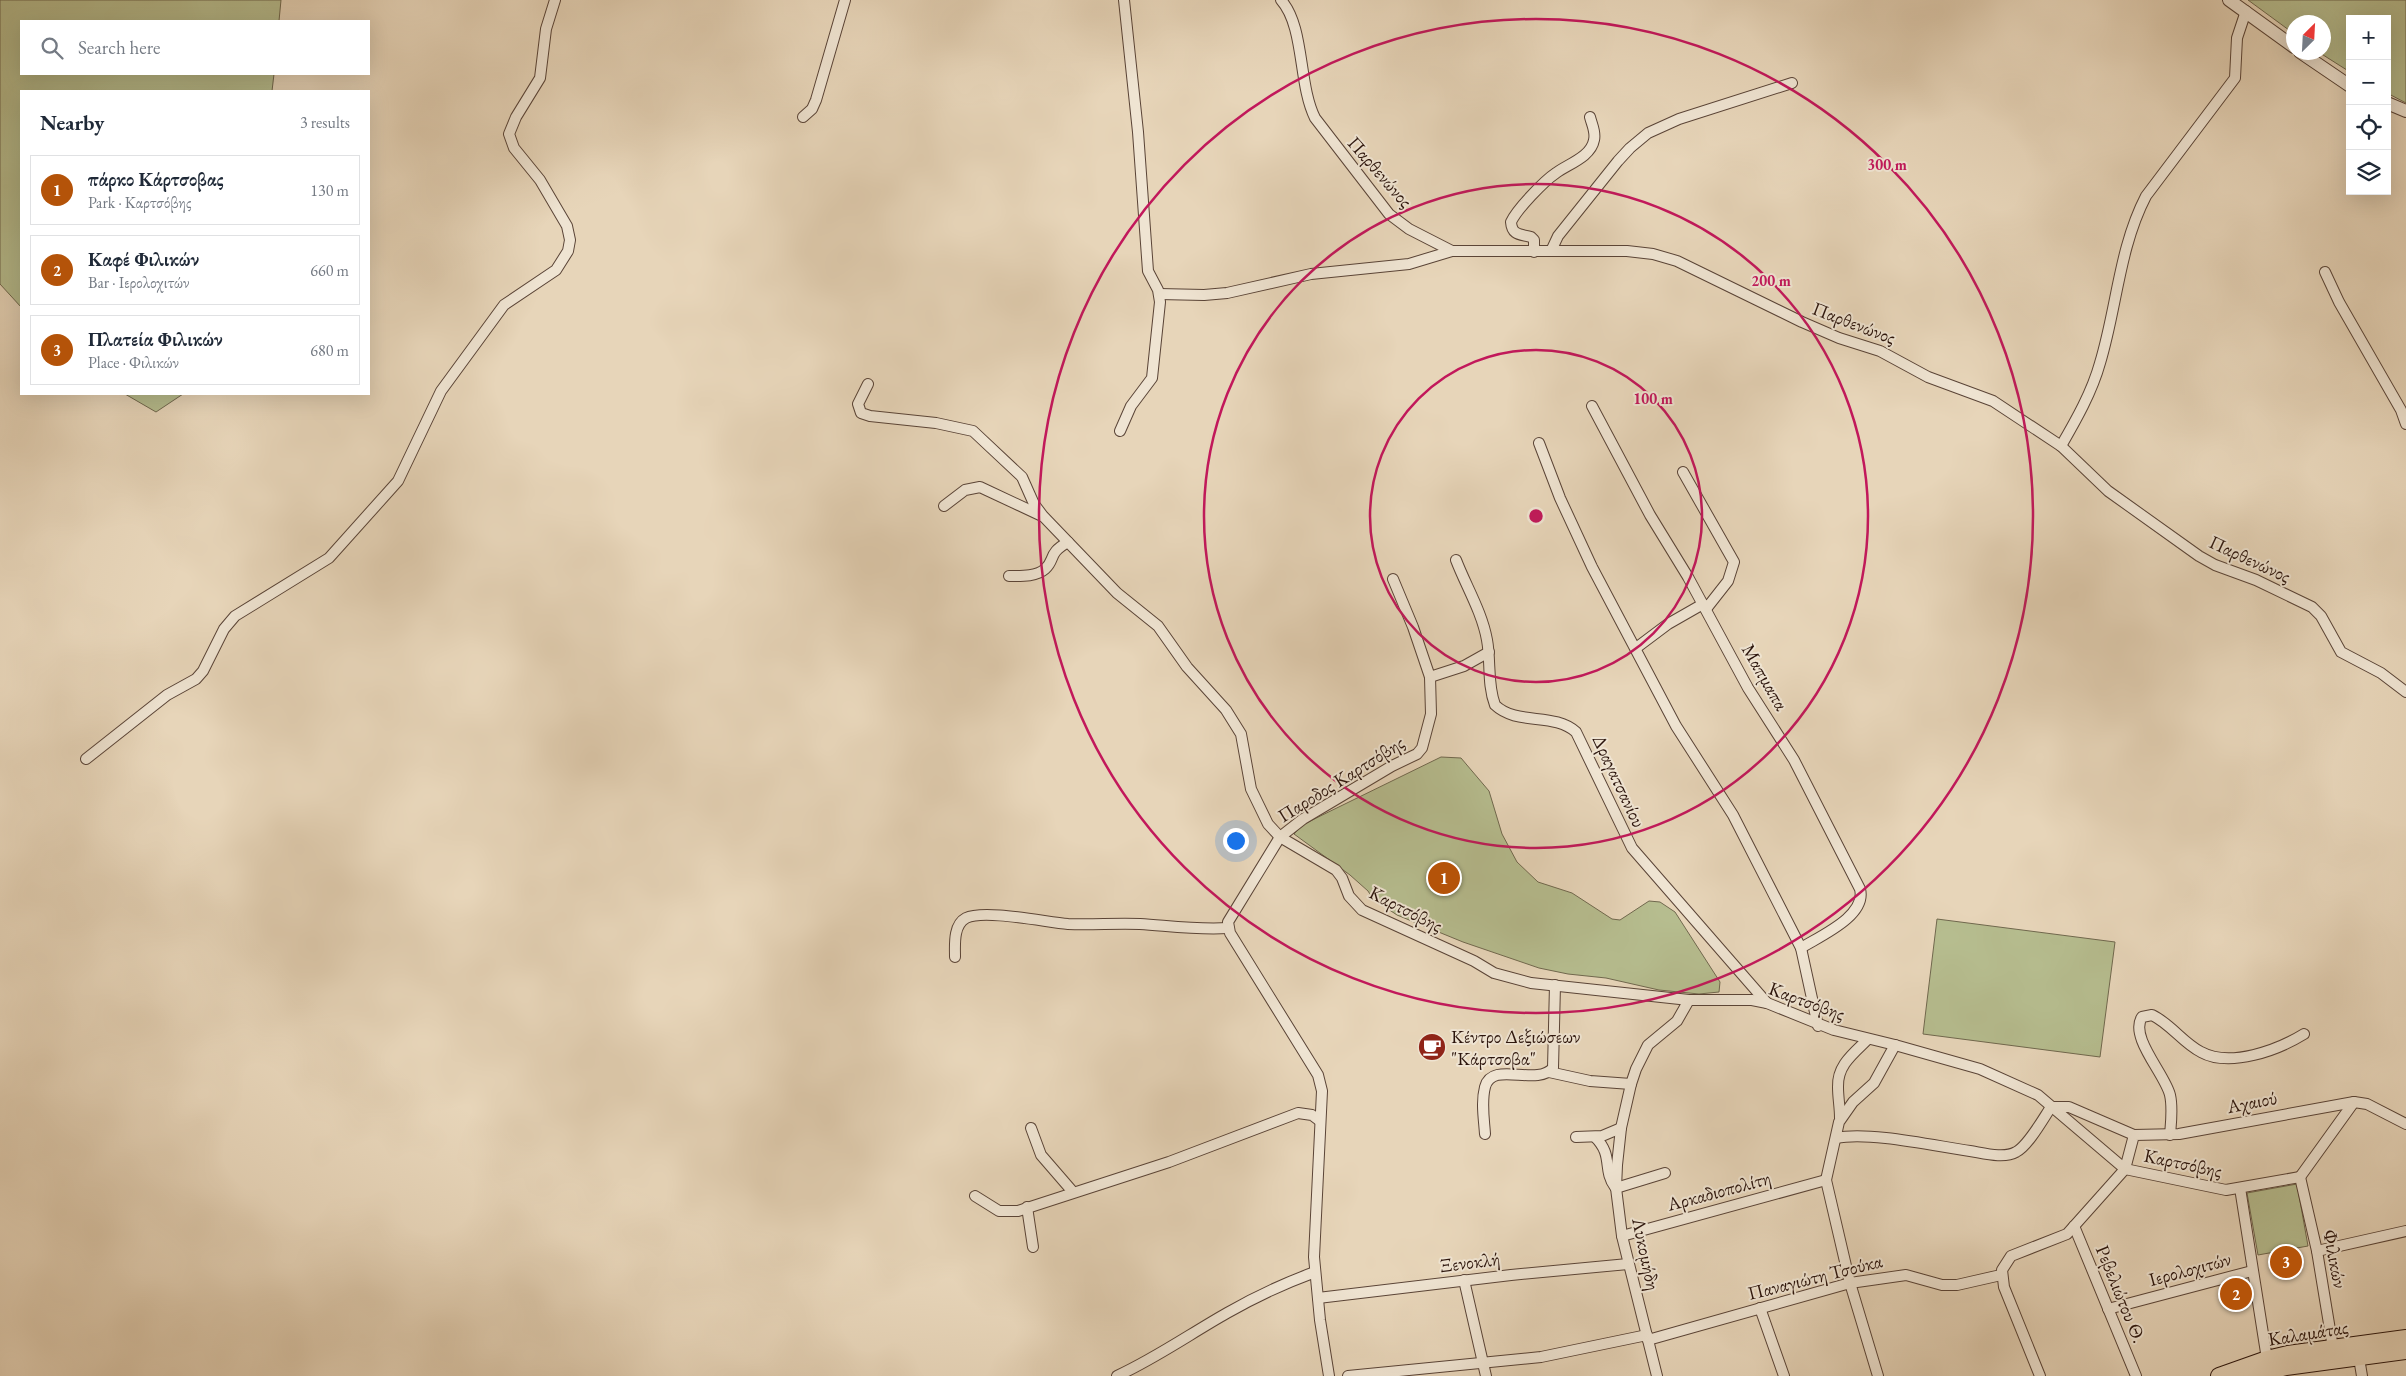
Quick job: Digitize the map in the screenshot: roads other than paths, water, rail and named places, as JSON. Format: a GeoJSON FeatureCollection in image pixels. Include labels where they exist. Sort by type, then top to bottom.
{"type":"FeatureCollection","features":[{"type":"Feature","properties":{"kind":"main road","name":"Καλαμάτας"},"geometry":{"type":"LineString","coordinates":[[2253,1376],[2358,1352],[2406,1338]]}},
{"type":"Feature","properties":{"kind":"main road","name":"Καλαμάτας"},"geometry":{"type":"LineString","coordinates":[[2219,1376],[2267,1359],[2333,1348],[2358,1352],[2406,1351]]}},
{"type":"Feature","properties":{"kind":"street"},"geometry":{"type":"LineString","coordinates":[[86,759],[161,699],[196,679],[203,671],[224,629],[235,616],[329,558],[340,547],[398,481],[441,391],[498,311],[512,298],[556,270],[562,262],[568,251],[570,240],[567,226],[540,180],[514,148],[509,134],[516,117],[540,78],[546,29],[555,0]]}},
{"type":"Feature","properties":{"kind":"street"},"geometry":{"type":"LineString","coordinates":[[803,117],[812,109],[816,100],[846,0]]}},
{"type":"Feature","properties":{"kind":"street"},"geometry":{"type":"LineString","coordinates":[[1120,431],[1131,406],[1152,378],[1159,294],[1148,271],[1138,132],[1124,0]]}},
{"type":"Feature","properties":{"kind":"street","name":"Παρθενώνος"},"geometry":{"type":"LineString","coordinates":[[1281,0],[1292,20],[1308,100],[1323,131],[1389,214],[1409,228],[1452,251],[1637,252],[1677,261],[1802,322],[1839,338],[1880,351],[1928,377],[1989,398],[2061,446],[2108,491],[2199,556],[2215,565],[2256,580],[2312,607],[2321,616],[2340,652],[2381,673],[2406,692]]}},
{"type":"Feature","properties":{"kind":"street"},"geometry":{"type":"LineString","coordinates":[[2229,0],[2286,41]]}},
{"type":"Feature","properties":{"kind":"street"},"geometry":{"type":"LineString","coordinates":[[2061,446],[2092,387],[2100,363],[2125,250],[2136,215],[2146,196],[2235,78],[2237,38],[2246,11]]}},
{"type":"Feature","properties":{"kind":"street"},"geometry":{"type":"LineString","coordinates":[[2312,60],[2346,83]]}},
{"type":"Feature","properties":{"kind":"street"},"geometry":{"type":"LineString","coordinates":[[1551,251],[1558,236],[1618,161],[1648,133],[1679,119],[1792,83]]}},
{"type":"Feature","properties":{"kind":"street"},"geometry":{"type":"LineString","coordinates":[[2391,105],[2406,111]]}},
{"type":"Feature","properties":{"kind":"street"},"geometry":{"type":"LineString","coordinates":[[1534,252],[1534,240],[1531,237],[1520,236],[1515,232],[1511,222],[1522,206],[1555,173],[1582,156],[1592,146],[1594,129],[1590,118]]}},
{"type":"Feature","properties":{"kind":"street"},"geometry":{"type":"LineString","coordinates":[[1159,294],[1204,295],[1227,293],[1311,274],[1409,264],[1452,251]]}},
{"type":"Feature","properties":{"kind":"street"},"geometry":{"type":"LineString","coordinates":[[2326,272],[2339,302],[2375,361],[2406,424]]}},
{"type":"Feature","properties":{"kind":"street"},"geometry":{"type":"LineString","coordinates":[[868,384],[858,404],[861,413],[870,416],[960,426],[973,431],[1022,477],[1034,504],[1043,516],[1124,600],[1149,616],[1187,667],[1226,710],[1241,734],[1245,765],[1254,796],[1263,816],[1280,837]]}},
{"type":"Feature","properties":{"kind":"street","name":"Μαπμαπα"},"geometry":{"type":"LineString","coordinates":[[1592,406],[1650,515],[1704,606],[1748,688],[1794,760],[1860,889],[1861,899],[1852,914],[1801,948]]}},
{"type":"Feature","properties":{"kind":"street"},"geometry":{"type":"LineString","coordinates":[[1539,443],[1560,498],[1592,566],[1676,726],[1733,815],[1801,948],[1818,1026]]}},
{"type":"Feature","properties":{"kind":"street"},"geometry":{"type":"LineString","coordinates":[[1636,648],[1668,624],[1704,606],[1728,581],[1734,562],[1683,472]]}},
{"type":"Feature","properties":{"kind":"street"},"geometry":{"type":"LineString","coordinates":[[944,506],[965,490],[980,487],[1043,516]]}},
{"type":"Feature","properties":{"kind":"street"},"geometry":{"type":"LineString","coordinates":[[1009,576],[1040,573],[1047,566],[1053,552],[1068,542]]}},
{"type":"Feature","properties":{"kind":"street","name":"Δραγατσανίου"},"geometry":{"type":"LineString","coordinates":[[1456,560],[1479,613],[1489,652],[1490,687],[1495,705],[1508,713],[1560,722],[1576,732],[1632,848],[1767,1003]]}},
{"type":"Feature","properties":{"kind":"street","name":"Παροδος Καρτσόβης"},"geometry":{"type":"LineString","coordinates":[[1228,928],[1230,916],[1280,837],[1303,819],[1392,766],[1417,754],[1425,740],[1431,714],[1430,677],[1414,627],[1393,579]]}},
{"type":"Feature","properties":{"kind":"street"},"geometry":{"type":"LineString","coordinates":[[1430,677],[1464,666],[1489,652]]}},
{"type":"Feature","properties":{"kind":"street","name":"Καρτσόβης"},"geometry":{"type":"LineString","coordinates":[[1280,837],[1336,870],[1342,878],[1349,896],[1362,910],[1474,961],[1494,973],[1530,983],[1689,1000],[1752,1000],[1767,1003],[1818,1026],[1980,1069],[2033,1092],[2126,1168],[2226,1190],[2300,1176]]}},
{"type":"Feature","properties":{"kind":"street"},"geometry":{"type":"LineString","coordinates":[[955,957],[959,926],[962,921],[973,916],[998,916],[1070,924],[1133,924],[1186,929],[1228,928],[1318,1075],[1322,1091],[1314,1257],[1329,1376]]}},
{"type":"Feature","properties":{"kind":"street"},"geometry":{"type":"LineString","coordinates":[[1485,1134],[1483,1096],[1486,1082],[1490,1078],[1503,1075],[1543,1075],[1553,1068],[1555,1058],[1553,1029],[1555,985]]}},
{"type":"Feature","properties":{"kind":"street"},"geometry":{"type":"LineString","coordinates":[[1616,1188],[1621,1128],[1631,1084],[1648,1045],[1677,1021],[1689,1000]]}},
{"type":"Feature","properties":{"kind":"street"},"geometry":{"type":"LineString","coordinates":[[2170,1135],[2170,1095],[2139,1035],[2138,1027],[2142,1017],[2152,1015],[2161,1019],[2200,1052],[2219,1058],[2238,1058],[2285,1046],[2304,1034]]}},
{"type":"Feature","properties":{"kind":"street"},"geometry":{"type":"LineString","coordinates":[[1868,1039],[1840,1069],[1838,1088],[1841,1105],[1840,1122],[1826,1180],[1850,1283],[1878,1376]]}},
{"type":"Feature","properties":{"kind":"street"},"geometry":{"type":"LineString","coordinates":[[1840,1122],[1853,1102],[1874,1083],[1895,1045]]}},
{"type":"Feature","properties":{"kind":"street"},"geometry":{"type":"LineString","coordinates":[[1549,1072],[1590,1081],[1631,1084]]}},
{"type":"Feature","properties":{"kind":"street"},"geometry":{"type":"LineString","coordinates":[[2300,1176],[2354,1102]]}},
{"type":"Feature","properties":{"kind":"street","name":"Αχαιού"},"geometry":{"type":"LineString","coordinates":[[2134,1135],[2170,1135],[2354,1102],[2367,1104],[2406,1124]]}},
{"type":"Feature","properties":{"kind":"street"},"geometry":{"type":"LineString","coordinates":[[1836,1138],[1846,1136],[1869,1137],[1983,1153],[2012,1154],[2022,1148],[2051,1107],[2069,1107],[2134,1135],[2126,1168],[2067,1234],[2011,1256],[2006,1262],[2001,1275],[2040,1376]]}},
{"type":"Feature","properties":{"kind":"street"},"geometry":{"type":"LineString","coordinates":[[975,1196],[999,1211],[1018,1211],[1169,1162],[1298,1113],[1312,1115],[1320,1121]]}},
{"type":"Feature","properties":{"kind":"street"},"geometry":{"type":"LineString","coordinates":[[1031,1128],[1041,1155],[1073,1192]]}},
{"type":"Feature","properties":{"kind":"street"},"geometry":{"type":"LineString","coordinates":[[1576,1138],[1595,1137],[1621,1128]]}},
{"type":"Feature","properties":{"kind":"street"},"geometry":{"type":"LineString","coordinates":[[1595,1137],[1607,1152],[1610,1180],[1616,1188]]}},
{"type":"Feature","properties":{"kind":"street"},"geometry":{"type":"LineString","coordinates":[[1616,1188],[1665,1173]]}},
{"type":"Feature","properties":{"kind":"street","name":"Φιλικών"},"geometry":{"type":"LineString","coordinates":[[2300,1176],[2317,1251],[2333,1348]]}},
{"type":"Feature","properties":{"kind":"street","name":"Αρκαδιοπολίτη"},"geometry":{"type":"LineString","coordinates":[[1622,1236],[1826,1180]]}},
{"type":"Feature","properties":{"kind":"street","name":"Λυκομήδη"},"geometry":{"type":"LineString","coordinates":[[1616,1188],[1622,1236],[1628,1264],[1657,1376]]}},
{"type":"Feature","properties":{"kind":"street"},"geometry":{"type":"LineString","coordinates":[[2240,1188],[2267,1359]]}},
{"type":"Feature","properties":{"kind":"street"},"geometry":{"type":"LineString","coordinates":[[1027,1208],[1033,1247]]}},
{"type":"Feature","properties":{"kind":"street","name":"Ρεβελιώτου Θ."},"geometry":{"type":"LineString","coordinates":[[2074,1226],[2136,1376]]}},
{"type":"Feature","properties":{"kind":"street"},"geometry":{"type":"LineString","coordinates":[[2317,1251],[2406,1231]]}},
{"type":"Feature","properties":{"kind":"street","name":"Ξενοκλή"},"geometry":{"type":"LineString","coordinates":[[1318,1298],[1464,1280],[1628,1264]]}},
{"type":"Feature","properties":{"kind":"street","name":"Ιερολοχιτών"},"geometry":{"type":"LineString","coordinates":[[2108,1309],[2252,1271]]}},
{"type":"Feature","properties":{"kind":"street"},"geometry":{"type":"LineString","coordinates":[[1116,1376],[1184,1340],[1227,1313],[1292,1280],[1315,1272]]}},
{"type":"Feature","properties":{"kind":"street","name":"Παναγιώτη Τσούκα"},"geometry":{"type":"LineString","coordinates":[[1348,1376],[1541,1357],[1648,1337],[1850,1283],[1906,1275],[1942,1285],[1957,1286],[2001,1275]]}},
{"type":"Feature","properties":{"kind":"street"},"geometry":{"type":"LineString","coordinates":[[1464,1280],[1486,1376]]}},
{"type":"Feature","properties":{"kind":"street"},"geometry":{"type":"LineString","coordinates":[[1760,1308],[1784,1376]]}},
{"type":"Feature","properties":{"kind":"street"},"geometry":{"type":"LineString","coordinates":[[2358,1352],[2362,1376]]}},
{"type":"Feature","properties":{"kind":"place","name":"πάρκο Κάρτσοβας"},"geometry":{"type":"Point","coordinates":[1444,878]}},
{"type":"Feature","properties":{"kind":"place","name":"Κέντρο Δεξιώσεων \"Κάρτσοβα\""},"geometry":{"type":"Point","coordinates":[1432,1047]}},
{"type":"Feature","properties":{"kind":"place","name":"Πλατεία Φιλικών"},"geometry":{"type":"Point","coordinates":[2286,1262]}},
{"type":"Feature","properties":{"kind":"place","name":"Καφέ Φιλικών"},"geometry":{"type":"Point","coordinates":[2236,1294]}}]}
